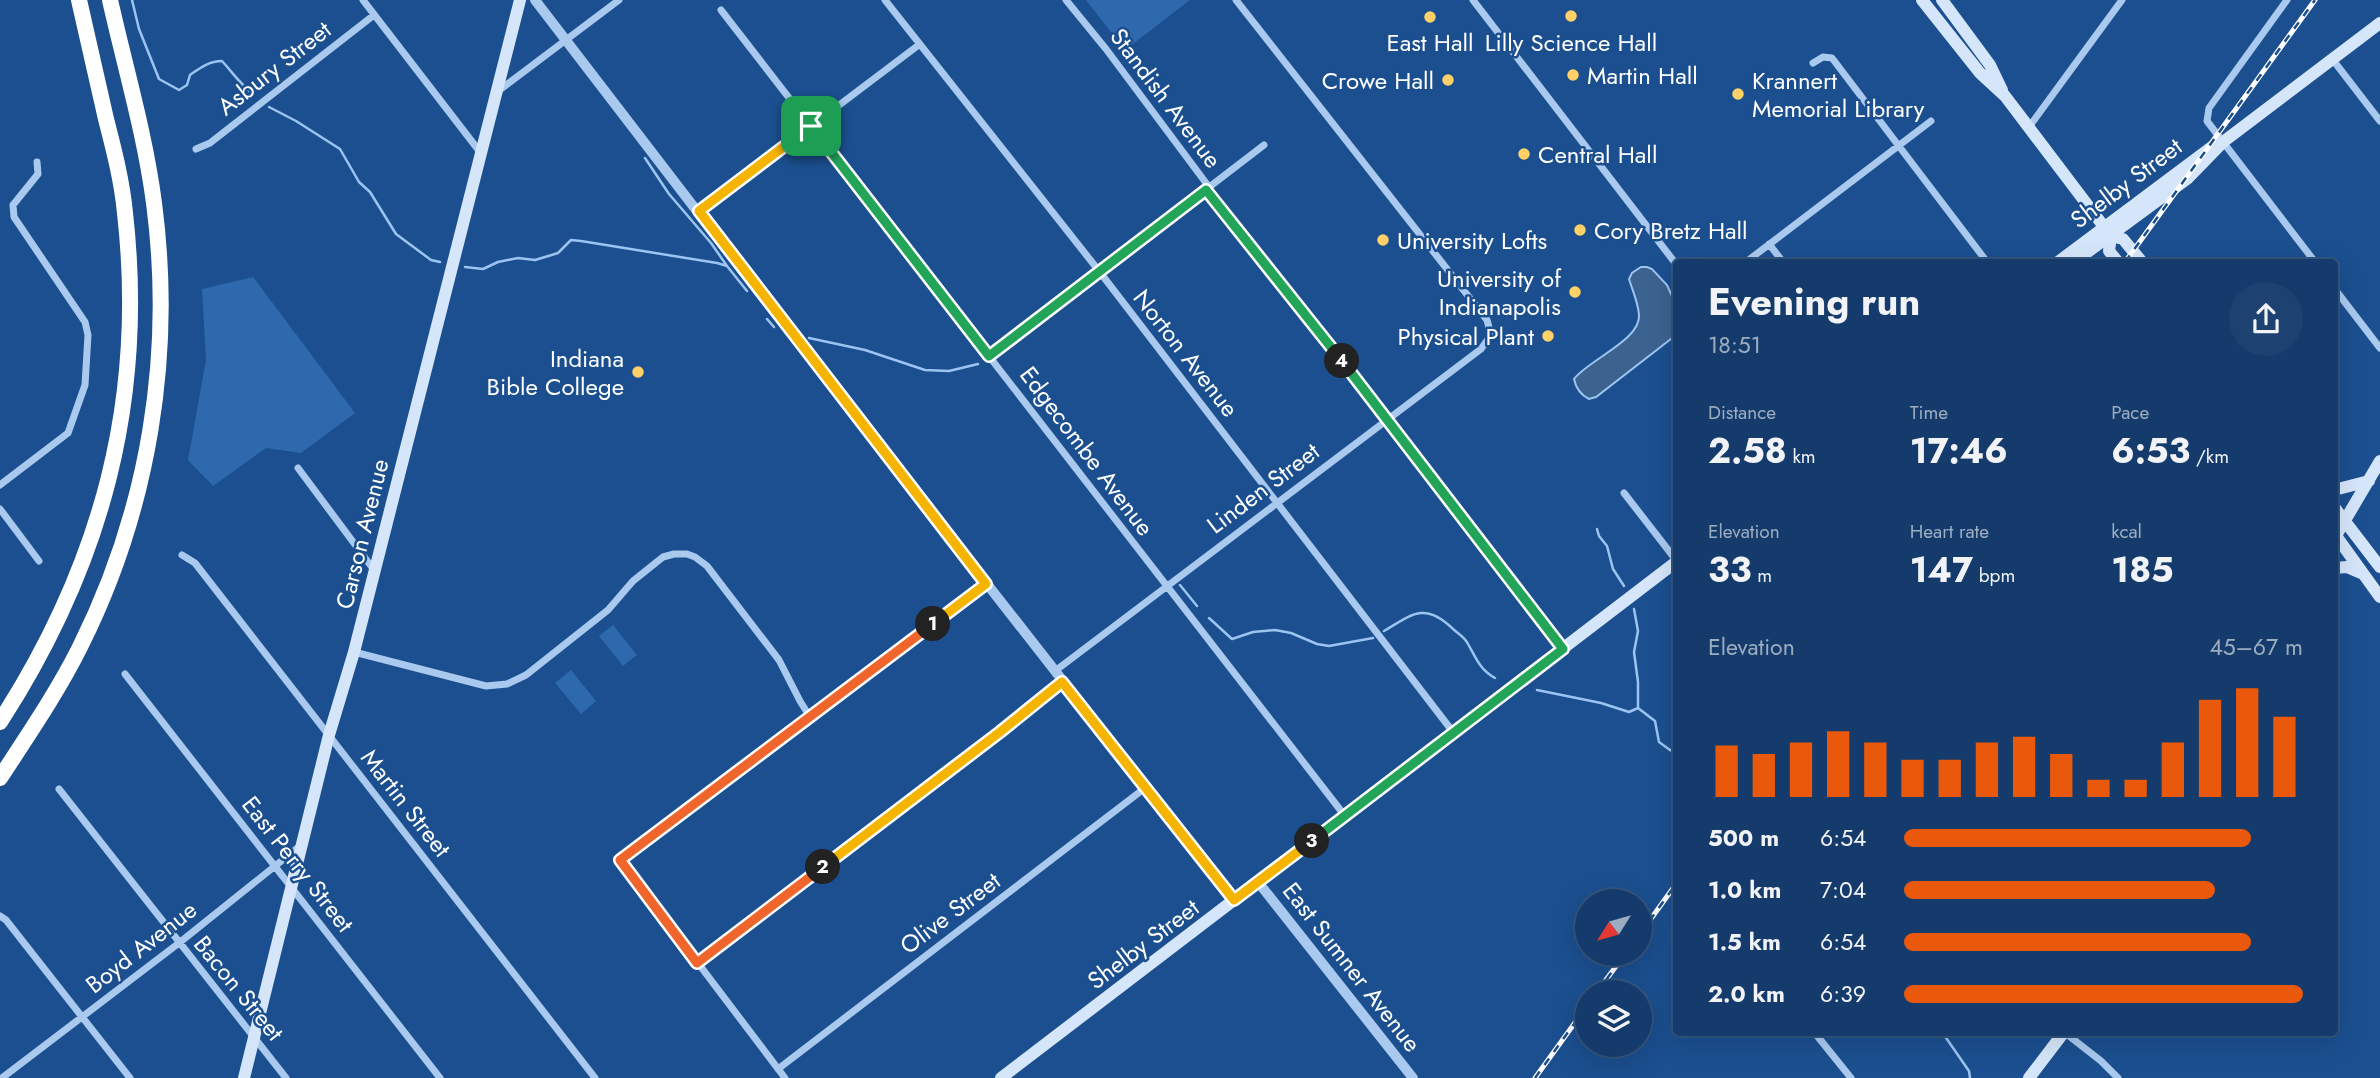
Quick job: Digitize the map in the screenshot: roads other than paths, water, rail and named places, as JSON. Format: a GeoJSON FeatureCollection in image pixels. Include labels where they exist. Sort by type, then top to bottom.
{"type":"FeatureCollection","features":[{"type":"Feature","properties":{"kind":"highway"},"geometry":{"type":"LineString","coordinates":[[0,722],[29,677],[84,560],[113,463],[128,370],[131,293],[125,212],[114,151],[79,0]]}},
{"type":"Feature","properties":{"kind":"highway"},"geometry":{"type":"LineString","coordinates":[[0,778],[72,662],[98,609],[129,523],[154,412],[161,326],[157,228],[148,165],[110,0]]}},
{"type":"Feature","properties":{"kind":"main road","name":"Carson Avenue"},"geometry":{"type":"LineString","coordinates":[[244,1078],[329,735],[354,652],[520,0]]}},
{"type":"Feature","properties":{"kind":"main road"},"geometry":{"type":"LineString","coordinates":[[1922,0],[1980,73],[2005,96],[2107,231],[2123,239],[2140,259]]}},
{"type":"Feature","properties":{"kind":"main road"},"geometry":{"type":"LineString","coordinates":[[1942,0],[1990,65],[2005,96]]}},
{"type":"Feature","properties":{"kind":"main road","name":"Shelby Street"},"geometry":{"type":"LineString","coordinates":[[2077,259],[2209,147],[2223,142],[2380,23]]}},
{"type":"Feature","properties":{"kind":"main road"},"geometry":{"type":"LineString","coordinates":[[2107,231],[2109,251],[2116,259]]}},
{"type":"Feature","properties":{"kind":"main road","name":"Shelby Street"},"geometry":{"type":"LineString","coordinates":[[2063,259],[2107,231]]}},
{"type":"Feature","properties":{"kind":"main road"},"geometry":{"type":"LineString","coordinates":[[2338,532],[2380,461]]}},
{"type":"Feature","properties":{"kind":"main road"},"geometry":{"type":"LineString","coordinates":[[2338,489],[2369,481]]}},
{"type":"Feature","properties":{"kind":"main road"},"geometry":{"type":"LineString","coordinates":[[2338,512],[2380,567]]}},
{"type":"Feature","properties":{"kind":"main road"},"geometry":{"type":"LineString","coordinates":[[2338,540],[2380,597]]}},
{"type":"Feature","properties":{"kind":"main road","name":"Shelby Street"},"geometry":{"type":"LineString","coordinates":[[1001,1078],[1673,563]]}},
{"type":"Feature","properties":{"kind":"main road"},"geometry":{"type":"LineString","coordinates":[[2338,568],[2347,567],[2362,574]]}},
{"type":"Feature","properties":{"kind":"main road"},"geometry":{"type":"LineString","coordinates":[[2029,1078],[2061,1036]]}},
{"type":"Feature","properties":{"kind":"street"},"geometry":{"type":"LineString","coordinates":[[363,0],[481,152]]}},
{"type":"Feature","properties":{"kind":"street"},"geometry":{"type":"LineString","coordinates":[[535,0],[1062,682],[1234,900]]}},
{"type":"Feature","properties":{"kind":"street"},"geometry":{"type":"LineString","coordinates":[[497,93],[619,0]]}},
{"type":"Feature","properties":{"kind":"street","name":"Norton Avenue"},"geometry":{"type":"LineString","coordinates":[[886,0],[1099,271],[1453,733]]}},
{"type":"Feature","properties":{"kind":"street","name":"Standish Avenue"},"geometry":{"type":"LineString","coordinates":[[1066,0],[1106,49],[1208,189],[1563,649]]}},
{"type":"Feature","properties":{"kind":"street","name":"Linden Street"},"geometry":{"type":"LineString","coordinates":[[1055,671],[1480,349],[1492,335],[1487,320],[1236,0]]}},
{"type":"Feature","properties":{"kind":"street"},"geometry":{"type":"LineString","coordinates":[[1473,0],[1673,260]]}},
{"type":"Feature","properties":{"kind":"street"},"geometry":{"type":"LineString","coordinates":[[2287,0],[2207,113],[2209,127],[2313,259]]}},
{"type":"Feature","properties":{"kind":"street"},"geometry":{"type":"LineString","coordinates":[[2029,127],[2117,2]]}},
{"type":"Feature","properties":{"kind":"street","name":"Edgecombe Avenue"},"geometry":{"type":"LineString","coordinates":[[721,10],[1345,816]]}},
{"type":"Feature","properties":{"kind":"street","name":"Asbury Street"},"geometry":{"type":"LineString","coordinates":[[196,149],[209,143],[374,15]]}},
{"type":"Feature","properties":{"kind":"street"},"geometry":{"type":"LineString","coordinates":[[699,211],[920,44]]}},
{"type":"Feature","properties":{"kind":"street"},"geometry":{"type":"LineString","coordinates":[[1813,63],[1823,57],[1832,58],[1985,259]]}},
{"type":"Feature","properties":{"kind":"street"},"geometry":{"type":"LineString","coordinates":[[2333,60],[2380,121]]}},
{"type":"Feature","properties":{"kind":"street"},"geometry":{"type":"LineString","coordinates":[[1750,259],[1931,121]]}},
{"type":"Feature","properties":{"kind":"street"},"geometry":{"type":"LineString","coordinates":[[989,356],[1264,145]]}},
{"type":"Feature","properties":{"kind":"street"},"geometry":{"type":"LineString","coordinates":[[0,485],[68,433],[85,385],[88,335],[85,322],[14,217],[13,205],[38,174],[37,162]]}},
{"type":"Feature","properties":{"kind":"street"},"geometry":{"type":"LineString","coordinates":[[1769,244],[1781,259]]}},
{"type":"Feature","properties":{"kind":"street"},"geometry":{"type":"LineString","coordinates":[[2338,293],[2380,348]]}},
{"type":"Feature","properties":{"kind":"street"},"geometry":{"type":"LineString","coordinates":[[298,468],[374,570]]}},
{"type":"Feature","properties":{"kind":"street"},"geometry":{"type":"LineString","coordinates":[[1624,493],[1673,557]]}},
{"type":"Feature","properties":{"kind":"street"},"geometry":{"type":"LineString","coordinates":[[0,509],[39,561]]}},
{"type":"Feature","properties":{"kind":"street"},"geometry":{"type":"LineString","coordinates":[[354,652],[478,684],[503,685],[526,675],[608,610],[633,581],[661,559],[679,553],[695,557],[706,566],[776,657],[810,716]]}},
{"type":"Feature","properties":{"kind":"street","name":"Martin Street"},"geometry":{"type":"LineString","coordinates":[[182,555],[195,563],[595,1078]]}},
{"type":"Feature","properties":{"kind":"street"},"geometry":{"type":"LineString","coordinates":[[785,1078],[620,860],[986,584]]}},
{"type":"Feature","properties":{"kind":"street","name":"East Perry Street"},"geometry":{"type":"LineString","coordinates":[[125,674],[440,1078]]}},
{"type":"Feature","properties":{"kind":"street"},"geometry":{"type":"LineString","coordinates":[[697,963],[1062,682]]}},
{"type":"Feature","properties":{"kind":"street","name":"Olive Street"},"geometry":{"type":"LineString","coordinates":[[778,1069],[1145,788]]}},
{"type":"Feature","properties":{"kind":"street","name":"Bacon Street"},"geometry":{"type":"LineString","coordinates":[[58,789],[286,1078]]}},
{"type":"Feature","properties":{"kind":"street","name":"Boyd Avenue"},"geometry":{"type":"LineString","coordinates":[[2,1078],[302,845]]}},
{"type":"Feature","properties":{"kind":"street","name":"East Sumner Avenue"},"geometry":{"type":"LineString","coordinates":[[1258,882],[1413,1078]]}},
{"type":"Feature","properties":{"kind":"street"},"geometry":{"type":"LineString","coordinates":[[0,916],[6,920],[130,1078]]}},
{"type":"Feature","properties":{"kind":"street"},"geometry":{"type":"LineString","coordinates":[[1817,1036],[1850,1078]]}},
{"type":"Feature","properties":{"kind":"street"},"geometry":{"type":"LineString","coordinates":[[2069,1036],[2118,1078]]}},
{"type":"Feature","properties":{"kind":"waterway"},"geometry":{"type":"LineString","coordinates":[[132,0],[139,29],[159,79],[179,90],[187,85],[190,75],[197,70],[222,61],[253,94]]}},
{"type":"Feature","properties":{"kind":"waterway"},"geometry":{"type":"LineString","coordinates":[[269,107],[340,149],[359,182],[370,192],[396,234],[431,260],[440,262]]}},
{"type":"Feature","properties":{"kind":"waterway"},"geometry":{"type":"LineString","coordinates":[[645,158],[669,194],[727,266]]}},
{"type":"Feature","properties":{"kind":"waterway"},"geometry":{"type":"LineString","coordinates":[[465,267],[483,269],[498,262],[518,258],[535,260],[558,253],[571,240],[717,263],[727,266],[747,291]]}},
{"type":"Feature","properties":{"kind":"waterway"},"geometry":{"type":"LineString","coordinates":[[767,319],[774,327]]}},
{"type":"Feature","properties":{"kind":"waterway"},"geometry":{"type":"LineString","coordinates":[[809,338],[865,350],[925,370],[949,371],[978,364]]}},
{"type":"Feature","properties":{"kind":"waterway"},"geometry":{"type":"LineString","coordinates":[[1597,529],[1607,546],[1613,569],[1624,586]]}},
{"type":"Feature","properties":{"kind":"waterway"},"geometry":{"type":"LineString","coordinates":[[1180,585],[1197,606]]}},
{"type":"Feature","properties":{"kind":"waterway"},"geometry":{"type":"LineString","coordinates":[[1634,609],[1638,631],[1634,652],[1638,708]]}},
{"type":"Feature","properties":{"kind":"waterway"},"geometry":{"type":"LineString","coordinates":[[1384,631],[1418,613],[1434,615],[1463,637],[1482,667],[1495,678]]}},
{"type":"Feature","properties":{"kind":"waterway"},"geometry":{"type":"LineString","coordinates":[[1209,618],[1232,639],[1253,632],[1275,630],[1329,646],[1373,638]]}},
{"type":"Feature","properties":{"kind":"waterway"},"geometry":{"type":"LineString","coordinates":[[1537,690],[1601,703],[1629,712],[1638,708]]}},
{"type":"Feature","properties":{"kind":"waterway"},"geometry":{"type":"LineString","coordinates":[[1638,708],[1655,721],[1659,742],[1673,751]]}},
{"type":"Feature","properties":{"kind":"waterway"},"geometry":{"type":"LineString","coordinates":[[1945,1036],[1969,1071],[1970,1078]]}},
{"type":"Feature","properties":{"kind":"railway"},"geometry":{"type":"LineString","coordinates":[[2127,259],[2315,0]]}},
{"type":"Feature","properties":{"kind":"railway"},"geometry":{"type":"LineString","coordinates":[[1652,917],[1673,888]]}},
{"type":"Feature","properties":{"kind":"railway"},"geometry":{"type":"LineString","coordinates":[[1606,980],[1616,966]]}},
{"type":"Feature","properties":{"kind":"railway"},"geometry":{"type":"LineString","coordinates":[[1535,1078],[1575,1023]]}},
{"type":"Feature","properties":{"kind":"place","name":"Lilly Science Hall"},"geometry":{"type":"Point","coordinates":[1571,16]}},
{"type":"Feature","properties":{"kind":"place","name":"East Hall"},"geometry":{"type":"Point","coordinates":[1430,17]}},
{"type":"Feature","properties":{"kind":"place","name":"Martin Hall"},"geometry":{"type":"Point","coordinates":[1573,75]}},
{"type":"Feature","properties":{"kind":"place","name":"Crowe Hall"},"geometry":{"type":"Point","coordinates":[1448,80]}},
{"type":"Feature","properties":{"kind":"place","name":"Krannert Memorial Library"},"geometry":{"type":"Point","coordinates":[1738,94]}},
{"type":"Feature","properties":{"kind":"place","name":"Central Hall"},"geometry":{"type":"Point","coordinates":[1524,154]}},
{"type":"Feature","properties":{"kind":"place","name":"Cory Bretz Hall"},"geometry":{"type":"Point","coordinates":[1580,230]}},
{"type":"Feature","properties":{"kind":"place","name":"University Lofts"},"geometry":{"type":"Point","coordinates":[1383,240]}},
{"type":"Feature","properties":{"kind":"place","name":"University of Indianapolis"},"geometry":{"type":"Point","coordinates":[1575,292]}},
{"type":"Feature","properties":{"kind":"place","name":"Physical Plant"},"geometry":{"type":"Point","coordinates":[1548,336]}},
{"type":"Feature","properties":{"kind":"place","name":"Indiana Bible College"},"geometry":{"type":"Point","coordinates":[638,372]}}]}
